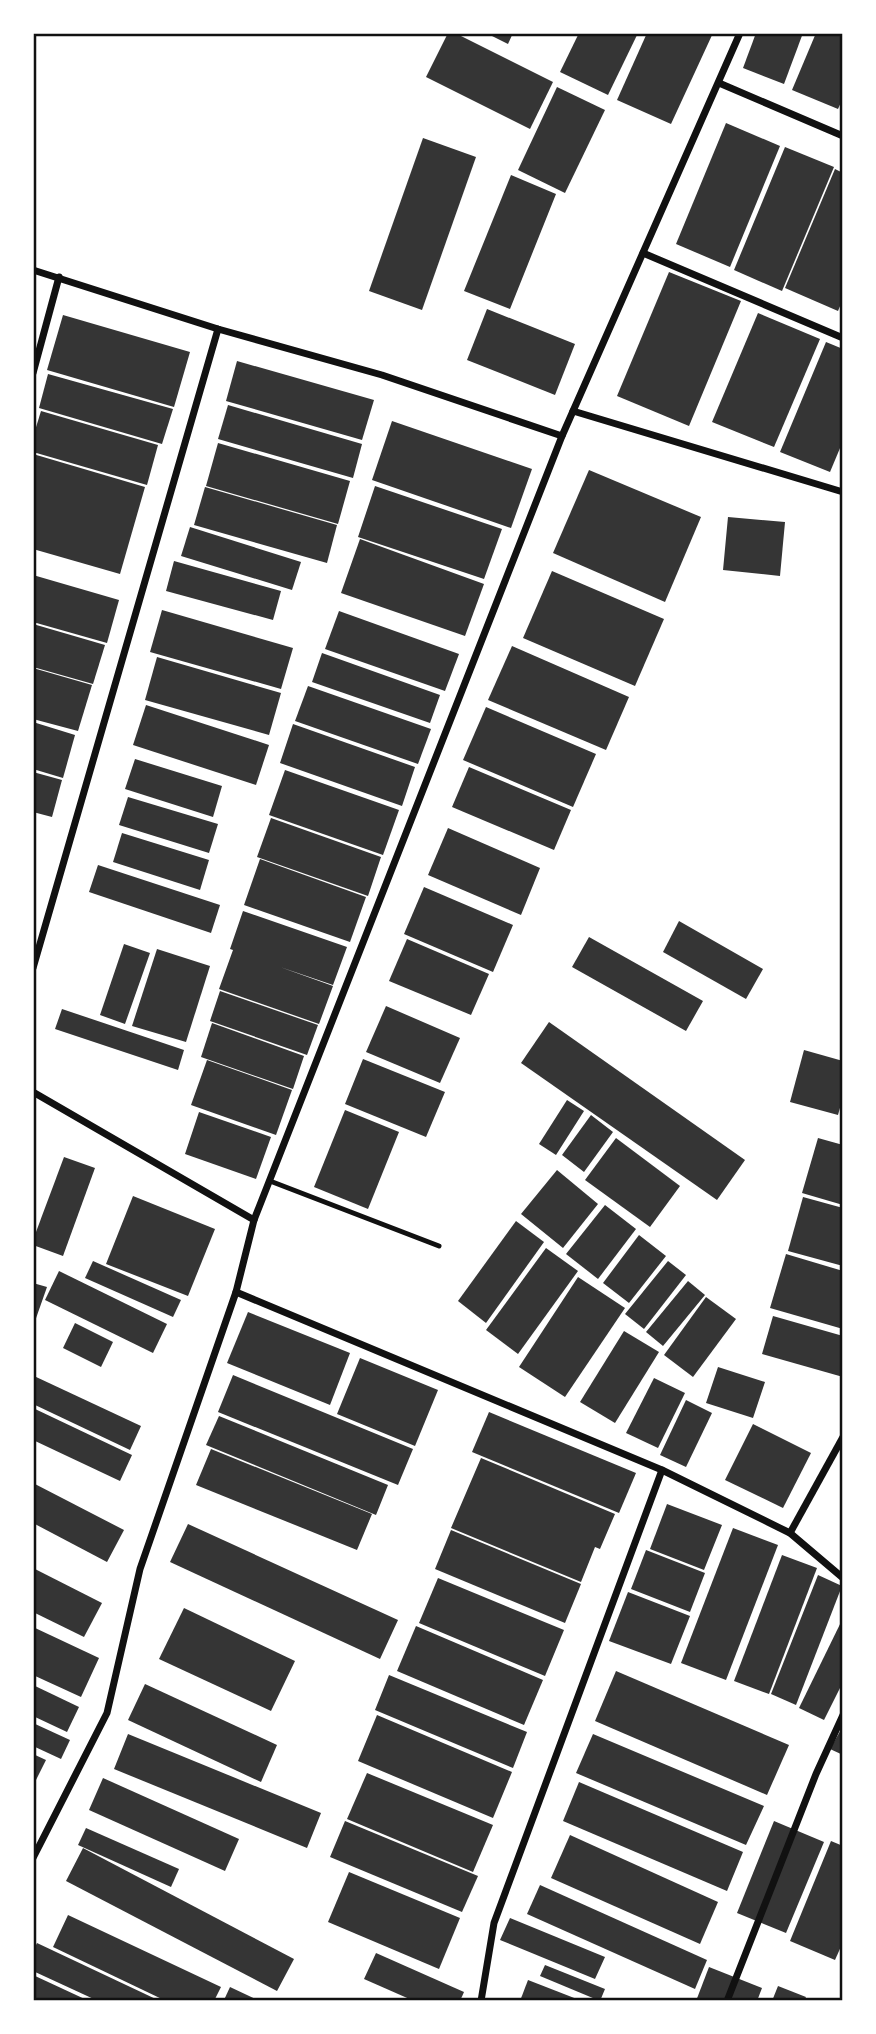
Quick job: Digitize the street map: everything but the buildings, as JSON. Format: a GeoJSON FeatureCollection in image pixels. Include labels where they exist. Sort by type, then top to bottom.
{"type":"FeatureCollection","features":[{"type":"Feature","properties":{"kind":"street"},"geometry":{"type":"LineString","coordinates":[[33,1858],[107,1713],[140,1569],[236,1293],[254,1220],[562,436],[740,33]]}},
{"type":"Feature","properties":{"kind":"street"},"geometry":{"type":"LineString","coordinates":[[719,82],[843,136]]}},
{"type":"Feature","properties":{"kind":"street"},"geometry":{"type":"LineString","coordinates":[[643,253],[843,338]]}},
{"type":"Feature","properties":{"kind":"street"},"geometry":{"type":"LineString","coordinates":[[33,270],[218,328],[382,375],[562,436]]}},
{"type":"Feature","properties":{"kind":"street"},"geometry":{"type":"LineString","coordinates":[[33,373],[59,277]]}},
{"type":"Feature","properties":{"kind":"street"},"geometry":{"type":"LineString","coordinates":[[33,968],[218,328]]}},
{"type":"Feature","properties":{"kind":"street"},"geometry":{"type":"LineString","coordinates":[[573,411],[843,492]]}},
{"type":"Feature","properties":{"kind":"street"},"geometry":{"type":"LineString","coordinates":[[33,1092],[254,1220]]}},
{"type":"Feature","properties":{"kind":"street"},"geometry":{"type":"LineString","coordinates":[[236,1293],[662,1470],[790,1533],[843,1578]]}},
{"type":"Feature","properties":{"kind":"street"},"geometry":{"type":"LineString","coordinates":[[790,1533],[843,1437]]}},
{"type":"Feature","properties":{"kind":"street"},"geometry":{"type":"LineString","coordinates":[[481,2001],[494,1923],[662,1470]]}},
{"type":"Feature","properties":{"kind":"street"},"geometry":{"type":"LineString","coordinates":[[727,2001],[816,1774],[843,1715]]}},
{"type":"Feature","properties":{"kind":"lane"},"geometry":{"type":"LineString","coordinates":[[270,1181],[439,1246]]}}]}
